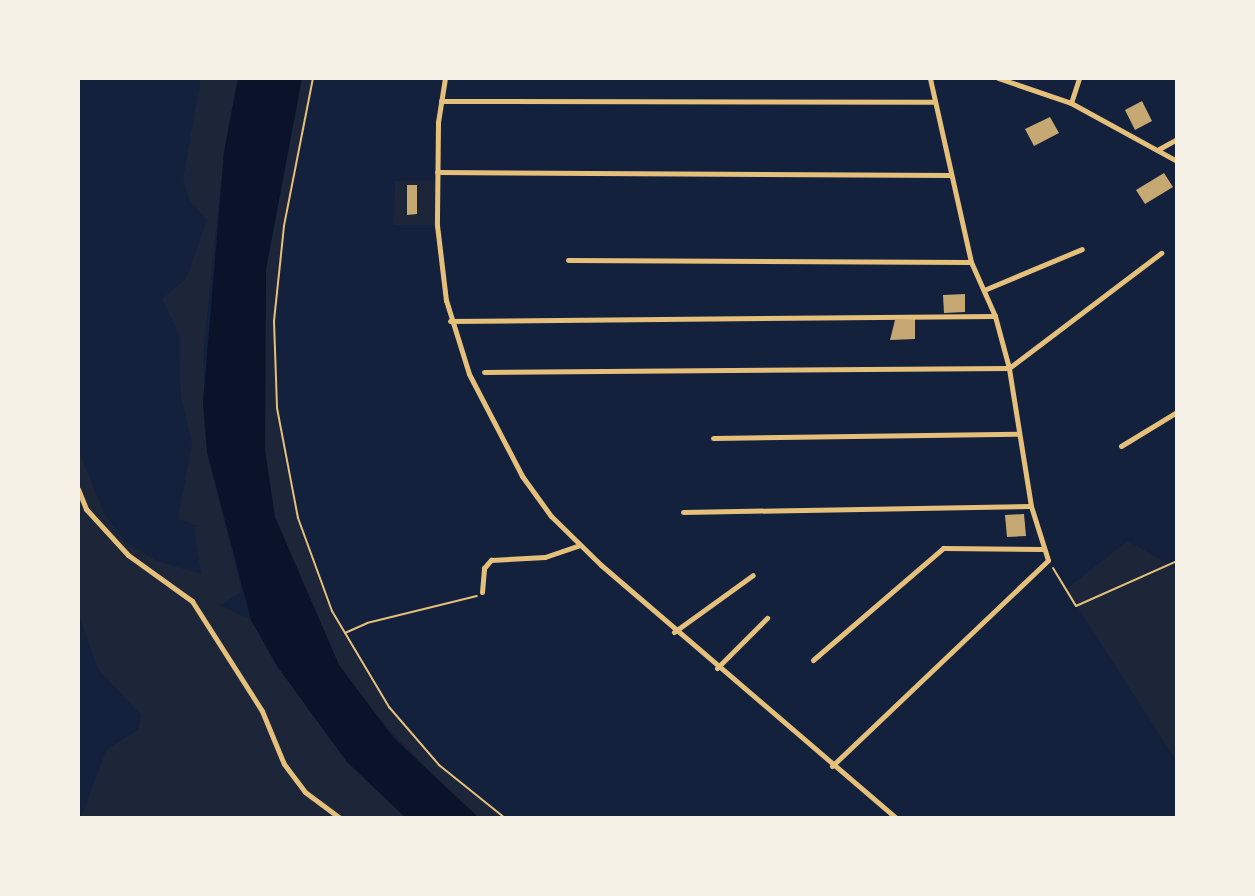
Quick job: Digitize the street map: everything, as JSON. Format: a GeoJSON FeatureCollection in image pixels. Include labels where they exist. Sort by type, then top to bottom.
{"type":"FeatureCollection","features":[{"type":"Feature","properties":{"kind":"street"},"geometry":{"type":"LineString","coordinates":[[445,78],[437,172],[437,225],[450,321],[482,404],[522,476],[579,545],[674,632],[896,818]]}},
{"type":"Feature","properties":{"kind":"street"},"geometry":{"type":"LineString","coordinates":[[832,766],[1048,560],[1031,506],[1017,434],[1009,368],[995,316],[971,262],[930,78]]}},
{"type":"Feature","properties":{"kind":"street"},"geometry":{"type":"LineString","coordinates":[[998,78],[1071,103],[1177,161]]}},
{"type":"Feature","properties":{"kind":"street"},"geometry":{"type":"LineString","coordinates":[[1071,103],[1079,78]]}},
{"type":"Feature","properties":{"kind":"street"},"geometry":{"type":"LineString","coordinates":[[441,101],[935,102]]}},
{"type":"Feature","properties":{"kind":"street"},"geometry":{"type":"LineString","coordinates":[[1159,149],[1177,139]]}},
{"type":"Feature","properties":{"kind":"street"},"geometry":{"type":"LineString","coordinates":[[437,172],[950,175]]}},
{"type":"Feature","properties":{"kind":"street"},"geometry":{"type":"LineString","coordinates":[[984,290],[1082,249]]}},
{"type":"Feature","properties":{"kind":"street"},"geometry":{"type":"LineString","coordinates":[[484,372],[1009,368],[1161,253]]}},
{"type":"Feature","properties":{"kind":"street"},"geometry":{"type":"LineString","coordinates":[[568,260],[971,262]]}},
{"type":"Feature","properties":{"kind":"street"},"geometry":{"type":"LineString","coordinates":[[450,321],[995,316]]}},
{"type":"Feature","properties":{"kind":"street"},"geometry":{"type":"LineString","coordinates":[[1121,446],[1177,412]]}},
{"type":"Feature","properties":{"kind":"street"},"geometry":{"type":"LineString","coordinates":[[713,438],[1017,434]]}},
{"type":"Feature","properties":{"kind":"street"},"geometry":{"type":"LineString","coordinates":[[78,489],[86,509],[128,555],[192,601],[262,711],[284,764],[305,792],[340,818]]}},
{"type":"Feature","properties":{"kind":"street"},"geometry":{"type":"LineString","coordinates":[[683,512],[1031,506]]}},
{"type":"Feature","properties":{"kind":"street"},"geometry":{"type":"LineString","coordinates":[[482,593],[484,568],[491,560],[545,557],[579,545]]}},
{"type":"Feature","properties":{"kind":"street"},"geometry":{"type":"LineString","coordinates":[[813,660],[943,548],[1044,549]]}},
{"type":"Feature","properties":{"kind":"street"},"geometry":{"type":"LineString","coordinates":[[674,632],[753,575]]}},
{"type":"Feature","properties":{"kind":"street"},"geometry":{"type":"LineString","coordinates":[[717,668],[767,618]]}},
{"type":"Feature","properties":{"kind":"path"},"geometry":{"type":"LineString","coordinates":[[313,78],[277,268],[274,358],[281,441],[295,507],[344,634],[411,736],[505,818]]}},
{"type":"Feature","properties":{"kind":"path"},"geometry":{"type":"LineString","coordinates":[[1048,560],[1076,606],[1177,561]]}},
{"type":"Feature","properties":{"kind":"path"},"geometry":{"type":"LineString","coordinates":[[344,634],[367,623],[482,593]]}},
{"type":"Feature","properties":{"kind":"shaded area"},"geometry":{"type":"Polygon","coordinates":[[[201,78],[238,78],[224,152],[203,357],[207,452],[242,592],[220,605],[251,620],[277,666],[347,762],[406,818],[81,818],[106,750],[138,730],[141,715],[98,669],[78,613],[78,450],[105,515],[126,542],[178,574],[157,561],[201,574],[194,527],[199,526],[178,519],[192,443],[181,397],[179,334],[162,299],[186,279],[207,220],[190,201],[183,179],[201,78]]]}},
{"type":"Feature","properties":{"kind":"shaded area"},"geometry":{"type":"Polygon","coordinates":[[[238,78],[302,78],[266,269],[265,450],[275,517],[339,665],[393,737],[479,818],[406,818],[347,762],[277,666],[251,620],[207,452],[203,403],[224,152],[238,78]]]}},
{"type":"Feature","properties":{"kind":"shaded area"},"geometry":{"type":"Polygon","coordinates":[[[302,78],[313,78],[277,268],[274,358],[283,454],[298,518],[332,611],[389,707],[439,765],[505,818],[478,818],[434,780],[362,698],[339,665],[275,517],[265,450],[266,269],[302,78]]]}},
{"type":"Feature","properties":{"kind":"shaded area"},"geometry":{"type":"Polygon","coordinates":[[[437,180],[437,225],[394,225],[395,181],[437,180]]]}},
{"type":"Feature","properties":{"kind":"shaded area"},"geometry":{"type":"Polygon","coordinates":[[[1128,541],[1177,569],[1177,762],[1066,589],[1128,541]]]}},
{"type":"Feature","properties":{"kind":"building"},"geometry":{"type":"Polygon","coordinates":[[[1142,101],[1152,121],[1135,130],[1125,110],[1142,101]]]}},
{"type":"Feature","properties":{"kind":"building"},"geometry":{"type":"Polygon","coordinates":[[[1050,117],[1059,133],[1034,146],[1025,129],[1050,117]]]}},
{"type":"Feature","properties":{"kind":"building"},"geometry":{"type":"Polygon","coordinates":[[[1164,173],[1173,187],[1145,204],[1136,190],[1164,173]]]}},
{"type":"Feature","properties":{"kind":"building"},"geometry":{"type":"Polygon","coordinates":[[[407,185],[417,185],[417,214],[407,215],[407,185]]]}},
{"type":"Feature","properties":{"kind":"building"},"geometry":{"type":"Polygon","coordinates":[[[965,294],[965,312],[944,313],[943,295],[965,294]]]}},
{"type":"Feature","properties":{"kind":"building"},"geometry":{"type":"Polygon","coordinates":[[[915,319],[915,339],[890,340],[895,320],[915,319]]]}},
{"type":"Feature","properties":{"kind":"building"},"geometry":{"type":"Polygon","coordinates":[[[1024,514],[1026,536],[1007,537],[1005,515],[1024,514]]]}}]}
